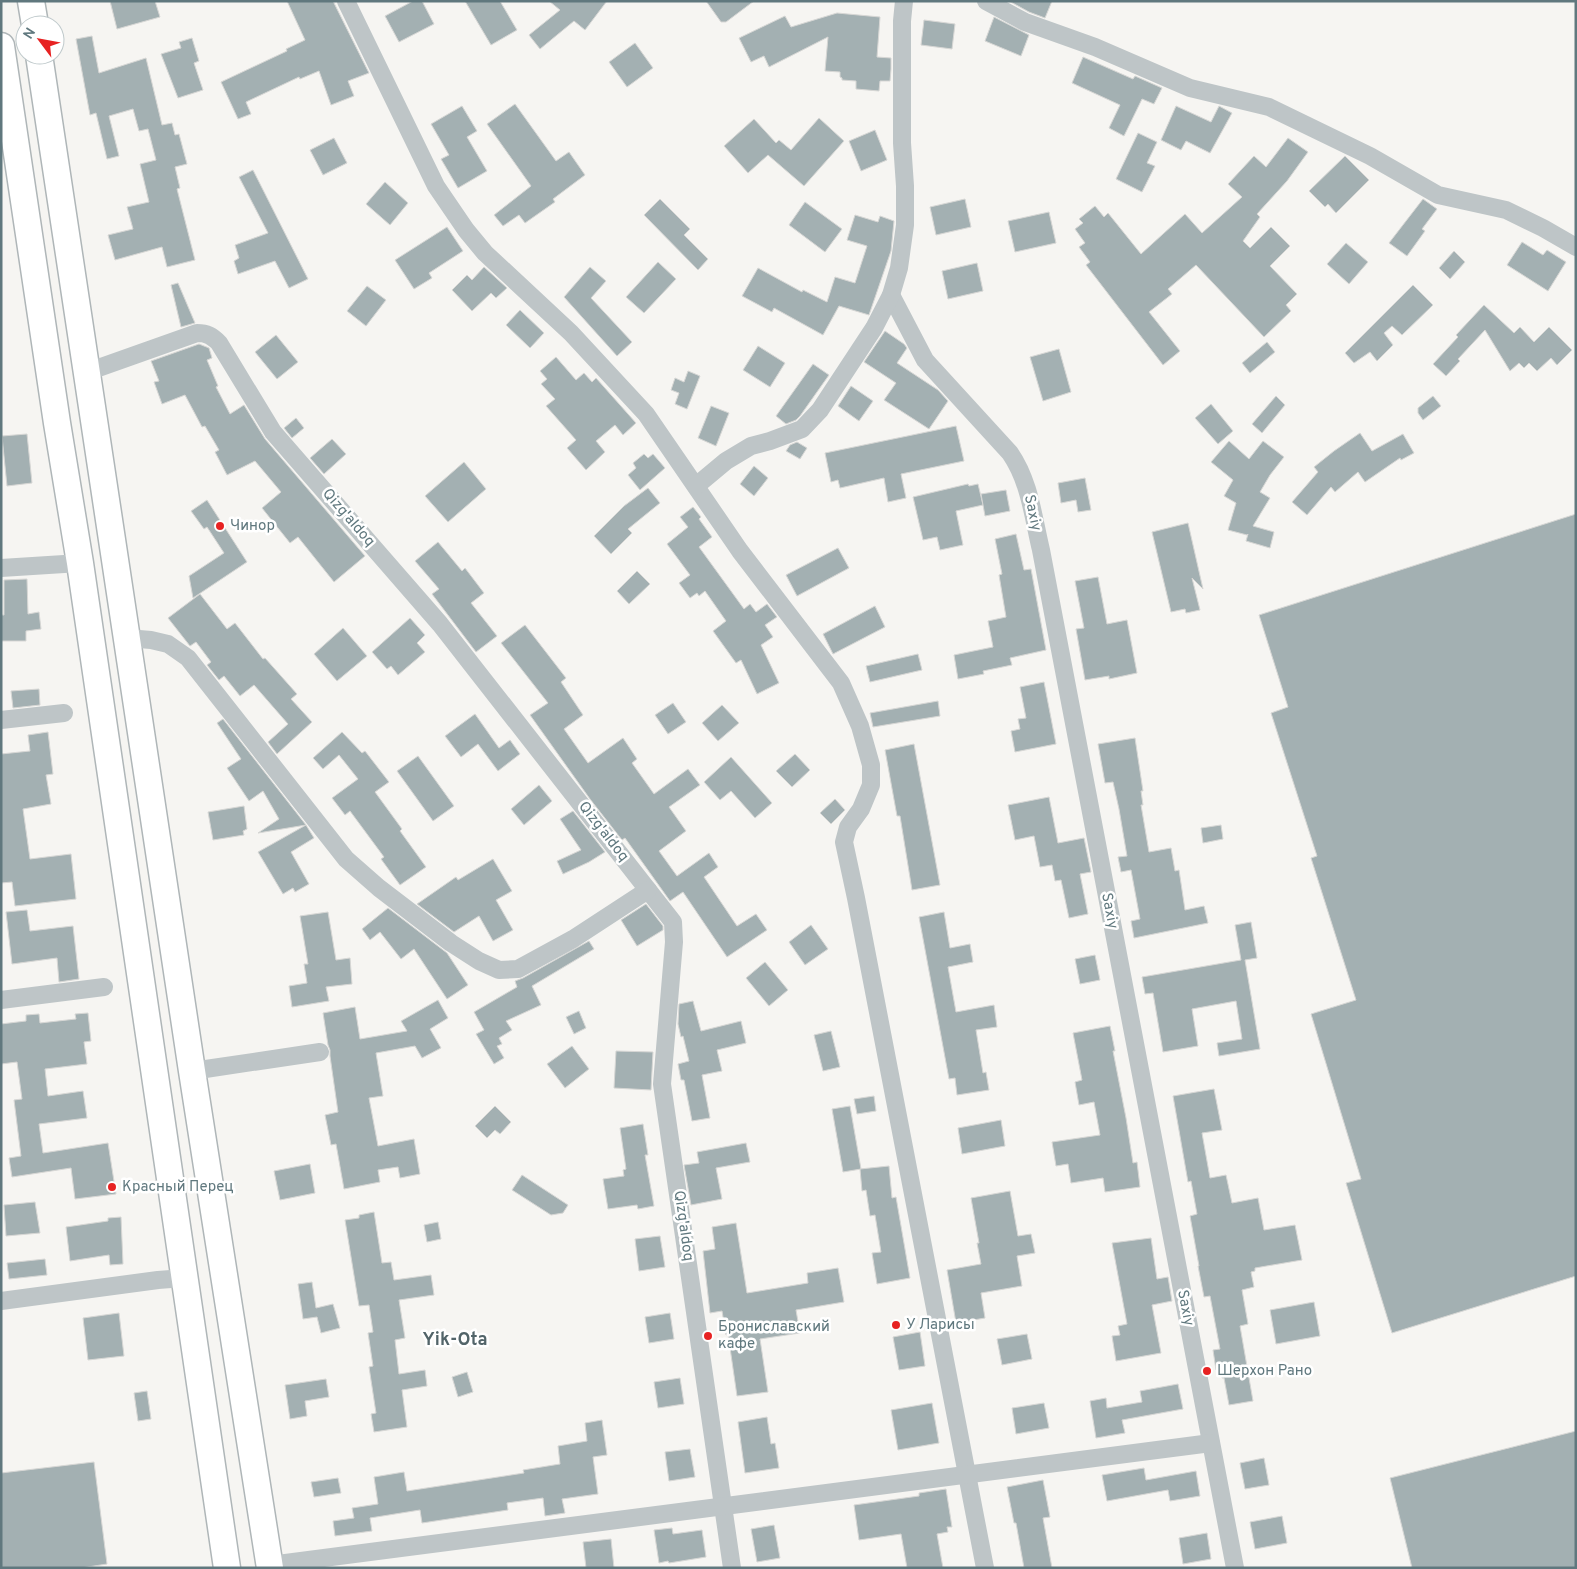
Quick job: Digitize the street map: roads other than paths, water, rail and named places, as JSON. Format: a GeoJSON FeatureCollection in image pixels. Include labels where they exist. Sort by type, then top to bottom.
{"type":"FeatureCollection","features":[{"type":"Feature","properties":{"kind":"highway"},"geometry":{"type":"LineString","coordinates":[[31,1],[33,15]]}},
{"type":"Feature","properties":{"kind":"highway"},"geometry":{"type":"LineString","coordinates":[[1,46],[80,563],[225,1567]]}},
{"type":"Feature","properties":{"kind":"highway"},"geometry":{"type":"LineString","coordinates":[[41,65],[192,1071],[270,1566]]}},
{"type":"Feature","properties":{"kind":"highway"},"geometry":{"type":"LineString","coordinates":[[113,794],[122,800],[133,801],[143,796],[150,787]]}},
{"type":"Feature","properties":{"kind":"highway"},"geometry":{"type":"LineString","coordinates":[[150,1045],[156,1034],[168,1028],[179,1030],[188,1038]]}},
{"type":"Feature","properties":{"kind":"street"},"geometry":{"type":"LineString","coordinates":[[346,1],[436,186],[466,230],[485,253],[570,333],[646,414],[740,551],[841,683],[860,726],[871,765],[870,785],[861,809],[848,827],[844,842],[986,1568]]}},
{"type":"Feature","properties":{"kind":"street"},"geometry":{"type":"LineString","coordinates":[[696,486],[726,461],[751,446],[802,429],[820,410],[874,328],[891,295],[899,268],[905,225],[906,186],[902,143],[902,21],[904,1]]}},
{"type":"Feature","properties":{"kind":"street"},"geometry":{"type":"LineString","coordinates":[[986,1],[1025,22],[1095,48],[1190,88],[1269,107],[1370,156],[1438,195],[1506,210],[1576,247]]}},
{"type":"Feature","properties":{"kind":"street","name":"Saxiy"},"geometry":{"type":"LineString","coordinates":[[891,295],[925,360],[1010,453],[1020,468],[1028,490],[1235,1568]]}},
{"type":"Feature","properties":{"kind":"street","name":"Qizg'aldoq"},"geometry":{"type":"LineString","coordinates":[[87,372],[197,333],[204,333],[213,337],[219,343],[273,432],[440,624],[672,922],[674,942],[662,1084],[732,1568]]}},
{"type":"Feature","properties":{"kind":"street"},"geometry":{"type":"LineString","coordinates":[[1,568],[80,563]]}},
{"type":"Feature","properties":{"kind":"street"},"geometry":{"type":"LineString","coordinates":[[127,638],[168,644],[188,658],[346,859],[379,888],[451,943],[479,961],[499,970],[518,969],[573,939],[648,890]]}},
{"type":"Feature","properties":{"kind":"street"},"geometry":{"type":"LineString","coordinates":[[1,720],[64,713]]}},
{"type":"Feature","properties":{"kind":"street"},"geometry":{"type":"LineString","coordinates":[[1,1000],[104,987]]}},
{"type":"Feature","properties":{"kind":"street"},"geometry":{"type":"LineString","coordinates":[[192,1071],[320,1052]]}},
{"type":"Feature","properties":{"kind":"street"},"geometry":{"type":"LineString","coordinates":[[1,1301],[184,1278]]}},
{"type":"Feature","properties":{"kind":"street"},"geometry":{"type":"LineString","coordinates":[[270,1566],[1211,1443]]}},
{"type":"Feature","properties":{"kind":"place","name":"Чинор"},"geometry":{"type":"Point","coordinates":[220,526]}},
{"type":"Feature","properties":{"kind":"place","name":"Красный Перец"},"geometry":{"type":"Point","coordinates":[112,1187]}},
{"type":"Feature","properties":{"kind":"place","name":"У Ларисы"},"geometry":{"type":"Point","coordinates":[896,1325]}},
{"type":"Feature","properties":{"kind":"place","name":"Брониславский кафе"},"geometry":{"type":"Point","coordinates":[708,1336]}},
{"type":"Feature","properties":{"kind":"place","name":"Шерхон Рано"},"geometry":{"type":"Point","coordinates":[1207,1371]}},
{"type":"Feature","properties":{"kind":"district","name":"Yik-Ota"},"geometry":{"type":"Point","coordinates":[455,1340]}}]}
